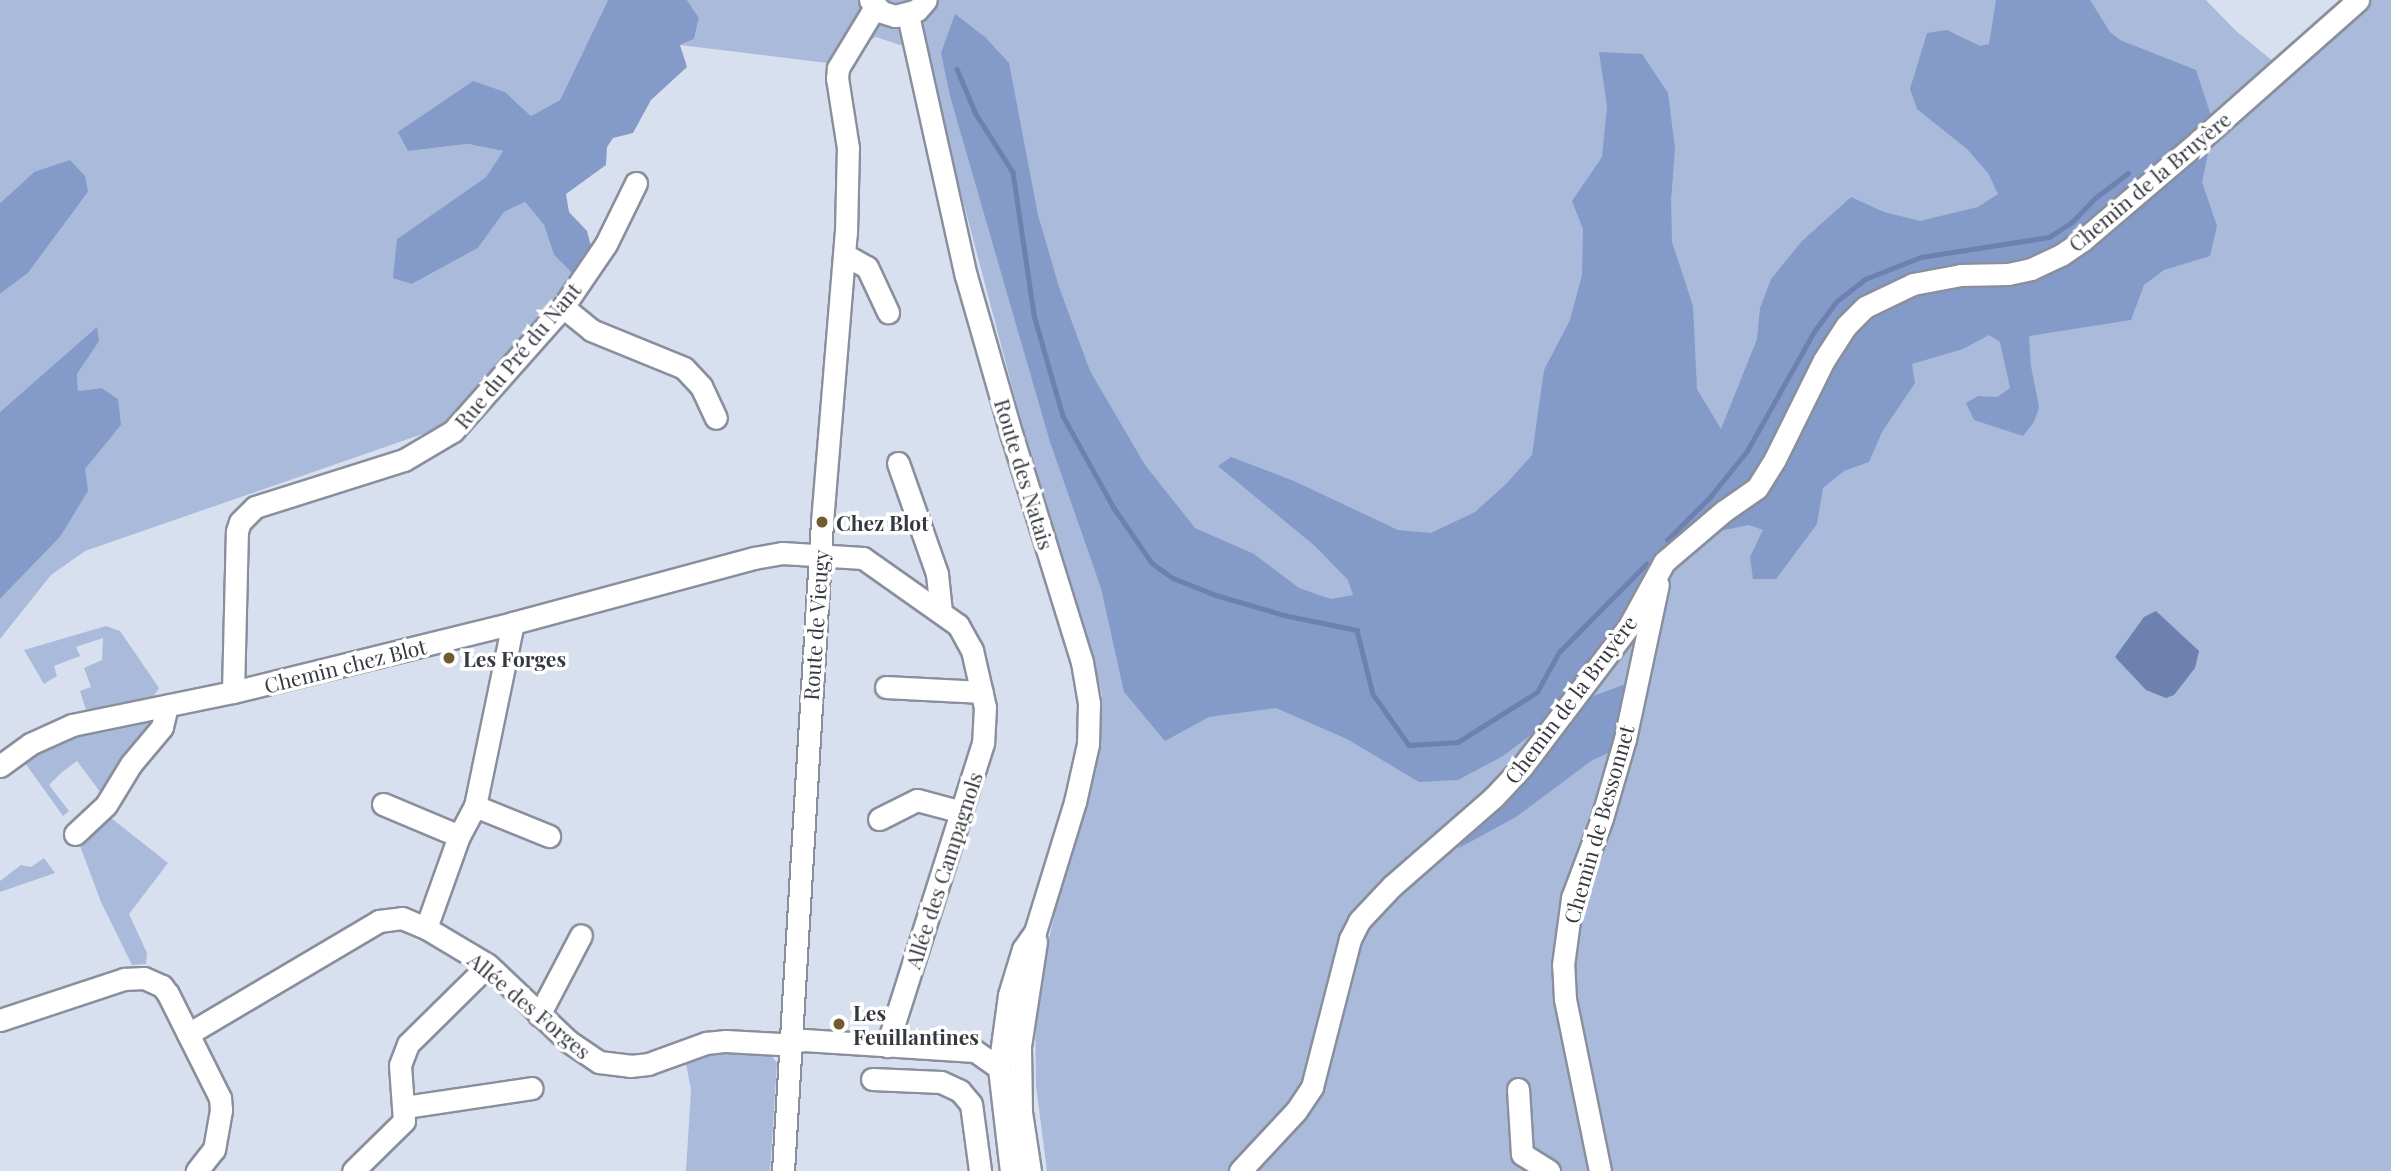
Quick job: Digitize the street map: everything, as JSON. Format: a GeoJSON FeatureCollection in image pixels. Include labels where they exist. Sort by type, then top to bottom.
{"type":"FeatureCollection","features":[{"type":"Feature","properties":{"kind":"street"},"geometry":{"type":"LineString","coordinates":[[908,15],[926,0]]}},
{"type":"Feature","properties":{"kind":"street","name":"Chemin de la Bruyère"},"geometry":{"type":"LineString","coordinates":[[1240,1171],[1296,1111],[1312,1087],[1350,939],[1359,921],[1392,886],[1493,798],[1522,766],[1629,626],[1664,562],[1724,510],[1757,488],[1776,458],[1824,360],[1846,326],[1865,307],[1913,284],[1961,275],[2008,274],[2031,268],[2061,255],[2083,240],[2200,141],[2358,0]]}},
{"type":"Feature","properties":{"kind":"street","name":"Route de Vieugy"},"geometry":{"type":"LineString","coordinates":[[783,1171],[820,554],[845,255],[848,149],[838,68],[873,3],[888,15],[908,15]]}},
{"type":"Feature","properties":{"kind":"street","name":"Route des Natais"},"geometry":{"type":"LineString","coordinates":[[908,15],[966,276],[1082,662],[1089,703],[1088,744],[1075,802],[1035,932],[1023,949],[1009,995],[999,1068],[1011,1171]]}},
{"type":"Feature","properties":{"kind":"street","name":"Rue du Pré du Nant"},"geometry":{"type":"LineString","coordinates":[[233,692],[237,531],[240,522],[255,507],[404,460],[453,431],[563,307],[606,244],[636,184]]}},
{"type":"Feature","properties":{"kind":"street"},"geometry":{"type":"LineString","coordinates":[[845,255],[867,267],[888,312]]}},
{"type":"Feature","properties":{"kind":"street"},"geometry":{"type":"LineString","coordinates":[[563,307],[600,335],[684,368],[701,386],[716,418]]}},
{"type":"Feature","properties":{"kind":"street"},"geometry":{"type":"LineString","coordinates":[[898,463],[937,574],[941,611]]}},
{"type":"Feature","properties":{"kind":"street","name":"Chemin chez Blot"},"geometry":{"type":"LineString","coordinates":[[0,766],[30,744],[72,725],[233,692],[513,624],[754,558],[782,553],[820,554]]}},
{"type":"Feature","properties":{"kind":"street","name":"Allée des Campagnols"},"geometry":{"type":"LineString","coordinates":[[820,554],[870,561],[941,611],[964,633],[972,650],[982,692],[985,735],[887,1046]]}},
{"type":"Feature","properties":{"kind":"street","name":"Chemin de Bessonnet"},"geometry":{"type":"LineString","coordinates":[[1600,1171],[1565,999],[1563,965],[1573,898],[1602,818],[1625,738],[1664,562]]}},
{"type":"Feature","properties":{"kind":"street"},"geometry":{"type":"LineString","coordinates":[[426,928],[459,836],[475,806],[513,624]]}},
{"type":"Feature","properties":{"kind":"street"},"geometry":{"type":"LineString","coordinates":[[886,687],[982,692]]}},
{"type":"Feature","properties":{"kind":"street"},"geometry":{"type":"LineString","coordinates":[[75,834],[106,805],[131,764],[162,727],[167,706]]}},
{"type":"Feature","properties":{"kind":"street"},"geometry":{"type":"LineString","coordinates":[[880,819],[917,800],[962,812]]}},
{"type":"Feature","properties":{"kind":"street"},"geometry":{"type":"LineString","coordinates":[[383,804],[459,836]]}},
{"type":"Feature","properties":{"kind":"street"},"geometry":{"type":"LineString","coordinates":[[475,806],[548,836]]}},
{"type":"Feature","properties":{"kind":"street","name":"Allée des Forges"},"geometry":{"type":"LineString","coordinates":[[188,1034],[379,921],[402,918],[426,928],[488,965],[584,1054],[614,1065],[648,1064],[706,1043],[790,1042],[975,1051],[999,1068]]}},
{"type":"Feature","properties":{"kind":"street","name":"Route des Natais"},"geometry":{"type":"LineString","coordinates":[[1030,1171],[1021,1112],[1020,1046],[1036,950],[1035,932]]}},
{"type":"Feature","properties":{"kind":"street"},"geometry":{"type":"LineString","coordinates":[[539,1015],[581,935]]}},
{"type":"Feature","properties":{"kind":"street"},"geometry":{"type":"LineString","coordinates":[[353,1171],[404,1121],[400,1065],[408,1044],[488,965]]}},
{"type":"Feature","properties":{"kind":"street"},"geometry":{"type":"LineString","coordinates":[[0,1020],[124,979],[144,978],[162,986],[219,1098],[221,1110],[214,1149],[198,1171]]}},
{"type":"Feature","properties":{"kind":"street"},"geometry":{"type":"LineString","coordinates":[[965,1051],[990,1034],[1009,995]]}},
{"type":"Feature","properties":{"kind":"street"},"geometry":{"type":"LineString","coordinates":[[999,1068],[1021,1112]]}},
{"type":"Feature","properties":{"kind":"street"},"geometry":{"type":"LineString","coordinates":[[872,1079],[941,1082],[960,1091],[971,1104],[980,1171]]}},
{"type":"Feature","properties":{"kind":"street"},"geometry":{"type":"LineString","coordinates":[[405,1107],[532,1088]]}},
{"type":"Feature","properties":{"kind":"street"},"geometry":{"type":"LineString","coordinates":[[1518,1089],[1522,1154],[1549,1171]]}},
{"type":"Feature","properties":{"kind":"shaded area"},"geometry":{"type":"Polygon","coordinates":[[[0,0],[608,0],[560,100],[531,116],[505,92],[408,151],[468,144],[503,151],[486,177],[397,239],[412,284],[478,248],[504,212],[525,202],[544,225],[554,255],[573,274],[458,415],[437,429],[85,551],[51,575],[0,639],[0,599],[60,537],[84,469],[121,425],[101,388],[78,391],[77,374],[98,341],[97,328],[0,412],[0,294],[28,273],[88,192],[34,172],[0,203],[0,0]]]}},
{"type":"Feature","properties":{"kind":"shaded area"},"geometry":{"type":"Polygon","coordinates":[[[608,0],[687,0],[699,18],[694,39],[680,45],[687,67],[651,100],[633,133],[613,138],[607,147],[606,165],[566,194],[569,212],[587,231],[592,250],[573,274],[554,255],[544,225],[525,202],[504,212],[478,248],[412,284],[393,278],[397,239],[486,177],[503,151],[468,144],[408,151],[398,132],[473,81],[505,92],[531,116],[560,100],[608,0]]]}},
{"type":"Feature","properties":{"kind":"shaded area"},"geometry":{"type":"Polygon","coordinates":[[[687,0],[2206,0],[2236,31],[2289,74],[2371,0],[2391,0],[2391,1171],[1047,1171],[1036,1086],[1035,1007],[1057,901],[1097,758],[1102,695],[1087,638],[1037,481],[924,53],[876,37],[827,63],[680,45],[694,39],[699,18],[687,0]]]}},
{"type":"Feature","properties":{"kind":"shaded area"},"geometry":{"type":"Polygon","coordinates":[[[1996,0],[2090,0],[2110,32],[2120,40],[2196,70],[2214,125],[2202,182],[2217,226],[2210,256],[2164,270],[2144,285],[2131,320],[2029,336],[2031,366],[2039,407],[2034,422],[2023,436],[1974,420],[1966,403],[1978,396],[1997,397],[2010,388],[2000,342],[1989,335],[1963,349],[1912,364],[1915,383],[1882,432],[1869,462],[1844,471],[1823,488],[1817,524],[1776,579],[1753,579],[1750,557],[1763,530],[1749,525],[1685,538],[1548,722],[1503,756],[1458,780],[1419,782],[1347,739],[1276,708],[1209,717],[1165,741],[1124,692],[1101,588],[1050,442],[950,96],[941,53],[955,14],[985,37],[1009,63],[1038,215],[1059,287],[1090,371],[1145,465],[1195,528],[1254,554],[1299,588],[1331,599],[1353,595],[1348,580],[1315,546],[1218,466],[1231,457],[1294,481],[1398,530],[1431,533],[1475,512],[1506,484],[1532,455],[1544,370],[1570,320],[1582,275],[1583,229],[1572,201],[1602,157],[1607,106],[1599,52],[1642,54],[1668,93],[1675,148],[1671,201],[1672,242],[1693,306],[1697,389],[1721,429],[1757,339],[1760,308],[1771,279],[1802,241],[1851,197],[1884,212],[1920,221],[1978,207],[1998,194],[1988,173],[1967,149],[1917,109],[1910,89],[1927,33],[1947,30],[1980,46],[1989,44],[1996,0]]]}},
{"type":"Feature","properties":{"kind":"shaded area"},"geometry":{"type":"Polygon","coordinates":[[[70,160],[85,176],[88,192],[28,273],[0,294],[0,203],[34,172],[70,160]]]}},
{"type":"Feature","properties":{"kind":"shaded area"},"geometry":{"type":"Polygon","coordinates":[[[97,327],[99,341],[77,374],[78,391],[101,388],[118,399],[121,425],[85,469],[88,491],[60,537],[0,599],[0,412],[97,327]]]}},
{"type":"Feature","properties":{"kind":"shaded area"},"geometry":{"type":"Polygon","coordinates":[[[2156,611],[2199,651],[2195,668],[2174,695],[2166,698],[2146,690],[2115,657],[2144,617],[2156,611]]]}},
{"type":"Feature","properties":{"kind":"shaded area"},"geometry":{"type":"Polygon","coordinates":[[[106,626],[120,631],[159,688],[151,700],[86,710],[80,691],[91,687],[84,668],[102,660],[103,638],[76,647],[80,656],[54,666],[57,676],[44,684],[24,650],[106,626]]]}},
{"type":"Feature","properties":{"kind":"shaded area"},"geometry":{"type":"Polygon","coordinates":[[[1628,683],[1612,751],[1591,761],[1516,817],[1459,848],[1503,779],[1583,700],[1628,683]]]}},
{"type":"Feature","properties":{"kind":"shaded area"},"geometry":{"type":"Polygon","coordinates":[[[155,719],[104,797],[77,761],[49,785],[69,811],[63,816],[25,763],[40,751],[72,736],[155,719]]]}},
{"type":"Feature","properties":{"kind":"shaded area"},"geometry":{"type":"Polygon","coordinates":[[[106,814],[168,863],[129,914],[147,953],[146,964],[132,965],[101,902],[77,838],[106,814]]]}},
{"type":"Feature","properties":{"kind":"shaded area"},"geometry":{"type":"Polygon","coordinates":[[[44,858],[55,873],[0,892],[0,881],[21,865],[31,867],[44,858]]]}},
{"type":"Feature","properties":{"kind":"shaded area"},"geometry":{"type":"Polygon","coordinates":[[[716,1052],[770,1054],[777,1063],[770,1171],[686,1171],[691,1090],[686,1064],[716,1052]]]}},
{"type":"Feature","properties":{"kind":"waterway"},"geometry":{"type":"LineString","coordinates":[[957,69],[976,114],[1013,172],[1034,315],[1063,416],[1114,508],[1152,563],[1173,578],[1216,595],[1284,615],[1357,630],[1373,694],[1409,745],[1458,742],[1537,692],[1559,652],[1646,564]]}},
{"type":"Feature","properties":{"kind":"waterway"},"geometry":{"type":"LineString","coordinates":[[1667,540],[1710,497],[1747,451],[1815,330],[1837,301],[1865,279],[1921,257],[2049,237],[2072,222],[2095,198],[2128,173]]}},
{"type":"Feature","properties":{"kind":"place","name":"Chez Blot"},"geometry":{"type":"Point","coordinates":[822,522]}},
{"type":"Feature","properties":{"kind":"place","name":"Les Forges"},"geometry":{"type":"Point","coordinates":[449,658]}},
{"type":"Feature","properties":{"kind":"place","name":"Les Feuillantines"},"geometry":{"type":"Point","coordinates":[839,1024]}}]}
